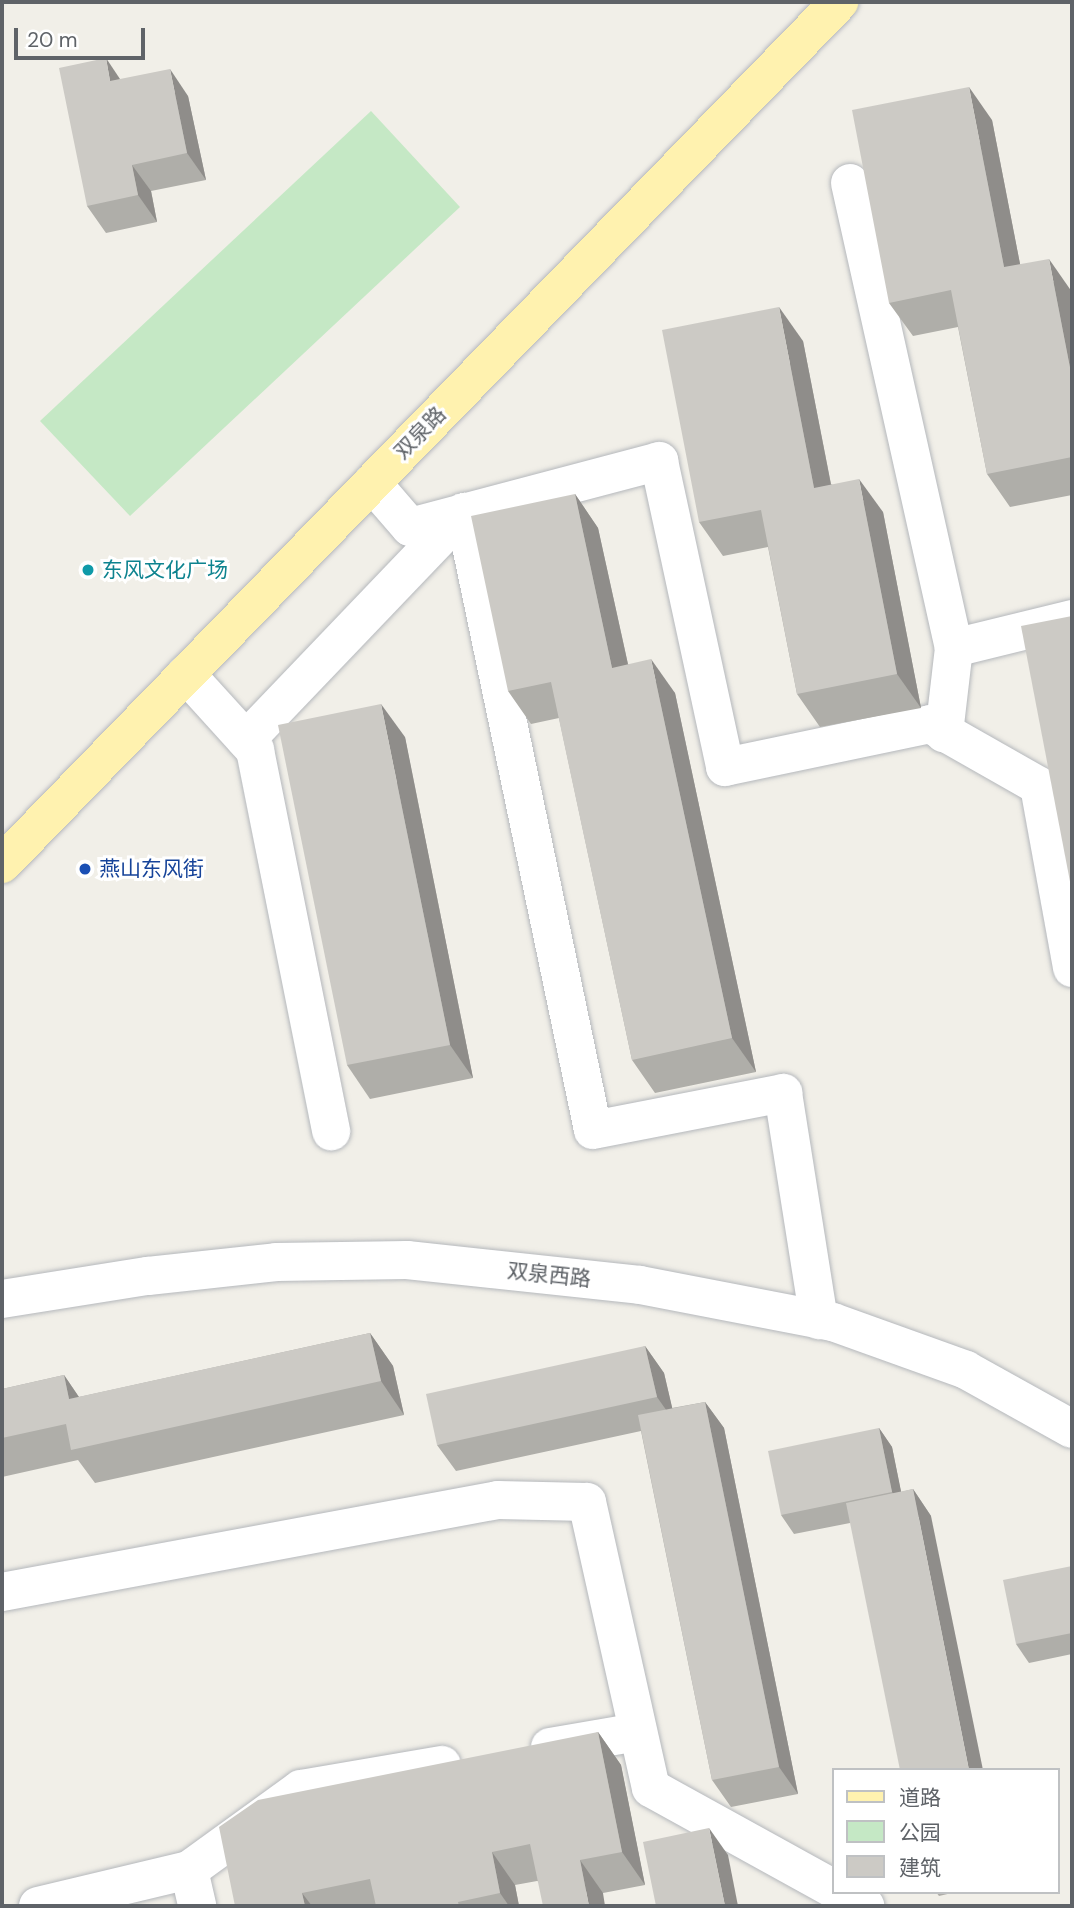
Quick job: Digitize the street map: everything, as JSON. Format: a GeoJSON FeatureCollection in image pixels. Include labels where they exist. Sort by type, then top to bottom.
{"type":"FeatureCollection","features":[{"type":"Feature","properties":{"kind":"main road","name":"双泉路"},"geometry":{"type":"LineString","coordinates":[[2,864],[839,2]]}},
{"type":"Feature","properties":{"kind":"street"},"geometry":{"type":"LineString","coordinates":[[849,183],[954,648],[944,733]]}},
{"type":"Feature","properties":{"kind":"street"},"geometry":{"type":"LineString","coordinates":[[372,483],[410,527],[659,461],[725,767],[930,724],[1039,786],[1072,968]]}},
{"type":"Feature","properties":{"kind":"street"},"geometry":{"type":"LineString","coordinates":[[246,740],[464,512]]}},
{"type":"Feature","properties":{"kind":"street"},"geometry":{"type":"LineString","coordinates":[[464,512],[593,1130],[783,1093],[819,1320]]}},
{"type":"Feature","properties":{"kind":"street"},"geometry":{"type":"LineString","coordinates":[[954,648],[1072,619]]}},
{"type":"Feature","properties":{"kind":"street"},"geometry":{"type":"LineString","coordinates":[[186,674],[255,750],[331,1131]]}},
{"type":"Feature","properties":{"kind":"street","name":"双泉西路"},"geometry":{"type":"LineString","coordinates":[[2,1299],[148,1276],[276,1262],[407,1260],[640,1284],[833,1322],[967,1370],[1072,1429]]}},
{"type":"Feature","properties":{"kind":"street"},"geometry":{"type":"LineString","coordinates":[[2,1592],[498,1500],[587,1502],[651,1788],[832,1893]]}},
{"type":"Feature","properties":{"kind":"street"},"geometry":{"type":"LineString","coordinates":[[517,1752],[638,1732]]}},
{"type":"Feature","properties":{"kind":"street"},"geometry":{"type":"LineString","coordinates":[[37,1906],[193,1888],[301,1789],[476,1759]]}},
{"type":"Feature","properties":{"kind":"street"},"geometry":{"type":"LineString","coordinates":[[834,1894],[866,1906]]}},
{"type":"Feature","properties":{"kind":"green space"},"geometry":{"type":"Polygon","coordinates":[[[371,111],[460,207],[130,516],[40,421],[371,111]]]}},
{"type":"Feature","properties":{"kind":"building"},"geometry":{"type":"Polygon","coordinates":[[[106,58],[110,81],[170,69],[187,153],[132,165],[138,195],[87,206],[59,68],[106,58]]]}},
{"type":"Feature","properties":{"kind":"building"},"geometry":{"type":"Polygon","coordinates":[[[969,87],[1004,267],[1049,259],[1072,378],[1072,457],[987,474],[951,290],[889,303],[852,110],[969,87]]]}},
{"type":"Feature","properties":{"kind":"building"},"geometry":{"type":"Polygon","coordinates":[[[779,307],[814,488],[859,479],[897,674],[797,694],[761,510],[699,522],[662,330],[779,307]]]}},
{"type":"Feature","properties":{"kind":"building"},"geometry":{"type":"Polygon","coordinates":[[[575,494],[612,668],[651,659],[732,1038],[632,1060],[551,682],[508,691],[471,516],[575,494]]]}},
{"type":"Feature","properties":{"kind":"building"},"geometry":{"type":"Polygon","coordinates":[[[1072,616],[1072,892],[1021,626],[1072,616]]]}},
{"type":"Feature","properties":{"kind":"building"},"geometry":{"type":"Polygon","coordinates":[[[381,704],[450,1045],[347,1065],[278,725],[381,704]]]}},
{"type":"Feature","properties":{"kind":"building"},"geometry":{"type":"Polygon","coordinates":[[[370,1333],[381,1381],[71,1450],[66,1424],[2,1438],[2,1389],[64,1375],[69,1399],[370,1333]]]}},
{"type":"Feature","properties":{"kind":"building"},"geometry":{"type":"Polygon","coordinates":[[[645,1346],[657,1397],[437,1445],[426,1394],[645,1346]]]}},
{"type":"Feature","properties":{"kind":"building"},"geometry":{"type":"Polygon","coordinates":[[[705,1402],[779,1767],[712,1780],[638,1415],[705,1402]]]}},
{"type":"Feature","properties":{"kind":"building"},"geometry":{"type":"Polygon","coordinates":[[[879,1428],[892,1492],[781,1515],[768,1451],[879,1428]]]}},
{"type":"Feature","properties":{"kind":"building"},"geometry":{"type":"Polygon","coordinates":[[[913,1489],[969,1768],[900,1768],[846,1503],[913,1489]]]}},
{"type":"Feature","properties":{"kind":"building"},"geometry":{"type":"Polygon","coordinates":[[[1072,1566],[1072,1633],[1016,1644],[1003,1580],[1072,1566]]]}},
{"type":"Feature","properties":{"kind":"building"},"geometry":{"type":"Polygon","coordinates":[[[598,1732],[622,1852],[580,1860],[589,1906],[543,1906],[530,1844],[492,1852],[500,1893],[458,1902],[459,1906],[376,1906],[370,1879],[302,1893],[305,1906],[235,1906],[219,1827],[258,1800],[598,1732]]]}},
{"type":"Feature","properties":{"kind":"building"},"geometry":{"type":"Polygon","coordinates":[[[709,1828],[725,1906],[656,1906],[643,1842],[709,1828]]]}},
{"type":"Feature","properties":{"kind":"place","name":"东风文化广场"},"geometry":{"type":"Point","coordinates":[88,570]}},
{"type":"Feature","properties":{"kind":"place","name":"燕山东风街"},"geometry":{"type":"Point","coordinates":[85,869]}}]}
